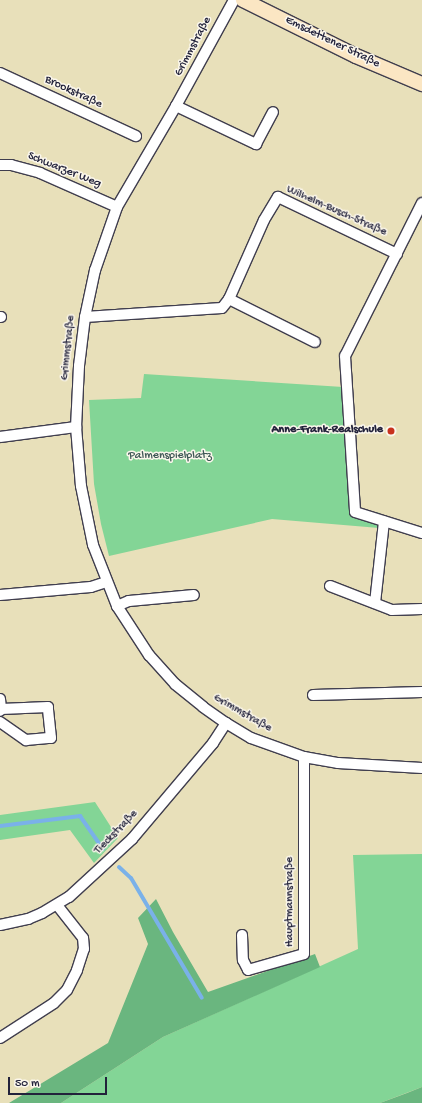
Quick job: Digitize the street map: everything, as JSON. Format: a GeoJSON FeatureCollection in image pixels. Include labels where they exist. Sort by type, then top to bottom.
{"type":"FeatureCollection","features":[{"type":"Feature","properties":{"kind":"street","name":"Grimmstraße"},"geometry":{"type":"LineString","coordinates":[[234,0],[176,106],[117,207],[95,270],[85,317],[79,366],[76,427],[81,486],[85,512],[93,545],[106,582],[117,606],[149,655],[175,684],[203,707],[226,723],[252,738],[304,758],[370,766],[422,768]]}},
{"type":"Feature","properties":{"kind":"street","name":"Emsdettener Straße"},"geometry":{"type":"LineString","coordinates":[[243,0],[356,56],[422,84]]}},
{"type":"Feature","properties":{"kind":"street","name":"Brookstraße"},"geometry":{"type":"LineString","coordinates":[[0,73],[136,136]]}},
{"type":"Feature","properties":{"kind":"street"},"geometry":{"type":"LineString","coordinates":[[176,106],[256,144],[273,112]]}},
{"type":"Feature","properties":{"kind":"street","name":"Schwarzer Weg"},"geometry":{"type":"LineString","coordinates":[[0,165],[11,165],[40,173],[117,207]]}},
{"type":"Feature","properties":{"kind":"street","name":"Wilhelm-Busch-Straße"},"geometry":{"type":"LineString","coordinates":[[229,299],[264,220],[278,197],[397,254]]}},
{"type":"Feature","properties":{"kind":"street"},"geometry":{"type":"LineString","coordinates":[[422,203],[345,356],[355,512],[422,533]]}},
{"type":"Feature","properties":{"kind":"street"},"geometry":{"type":"LineString","coordinates":[[85,317],[222,308],[229,299],[315,342]]}},
{"type":"Feature","properties":{"kind":"street"},"geometry":{"type":"LineString","coordinates":[[0,437],[76,427]]}},
{"type":"Feature","properties":{"kind":"street"},"geometry":{"type":"LineString","coordinates":[[375,603],[384,521]]}},
{"type":"Feature","properties":{"kind":"street"},"geometry":{"type":"LineString","coordinates":[[0,595],[91,587],[106,582]]}},
{"type":"Feature","properties":{"kind":"street"},"geometry":{"type":"LineString","coordinates":[[330,586],[392,610],[422,609]]}},
{"type":"Feature","properties":{"kind":"street"},"geometry":{"type":"LineString","coordinates":[[117,606],[129,601],[194,595]]}},
{"type":"Feature","properties":{"kind":"street"},"geometry":{"type":"LineString","coordinates":[[313,695],[422,692]]}},
{"type":"Feature","properties":{"kind":"street"},"geometry":{"type":"LineString","coordinates":[[0,706],[48,707],[51,738],[26,740],[0,722]]}},
{"type":"Feature","properties":{"kind":"street","name":"Tieckstraße"},"geometry":{"type":"LineString","coordinates":[[0,925],[28,919],[57,905],[74,892],[132,839],[213,743],[226,723]]}},
{"type":"Feature","properties":{"kind":"street","name":"Hauptmannstraße"},"geometry":{"type":"LineString","coordinates":[[242,935],[243,960],[248,970],[304,954],[304,758]]}},
{"type":"Feature","properties":{"kind":"street"},"geometry":{"type":"LineString","coordinates":[[0,1038],[54,1003],[67,990],[77,970],[84,948],[83,938],[57,905]]}},
{"type":"Feature","properties":{"kind":"green space","name":"Palmenspielplatz"},"geometry":{"type":"Polygon","coordinates":[[[144,374],[343,387],[351,508],[380,513],[379,528],[272,519],[109,556],[101,524],[94,484],[89,400],[141,398],[144,374]]]}},
{"type":"Feature","properties":{"kind":"green space"},"geometry":{"type":"Polygon","coordinates":[[[95,802],[118,838],[94,863],[70,830],[0,840],[0,815],[95,802]]]}},
{"type":"Feature","properties":{"kind":"green space"},"geometry":{"type":"Polygon","coordinates":[[[422,854],[422,1087],[380,1103],[61,1103],[163,1037],[358,949],[353,855],[422,854]]]}},
{"type":"Feature","properties":{"kind":"green space"},"geometry":{"type":"Polygon","coordinates":[[[156,899],[173,932],[208,992],[315,954],[320,967],[163,1037],[61,1103],[9,1103],[108,1043],[148,944],[138,918],[156,899]]]}},
{"type":"Feature","properties":{"kind":"green space"},"geometry":{"type":"Polygon","coordinates":[[[422,1087],[422,1103],[380,1103],[407,1093],[422,1087]]]}},
{"type":"Feature","properties":{"kind":"waterway"},"geometry":{"type":"LineString","coordinates":[[0,826],[80,816],[103,849]]}},
{"type":"Feature","properties":{"kind":"waterway"},"geometry":{"type":"LineString","coordinates":[[119,867],[131,878],[202,998]]}},
{"type":"Feature","properties":{"kind":"place","name":"Anne-Frank-Realschule"},"geometry":{"type":"Point","coordinates":[391,431]}}]}
